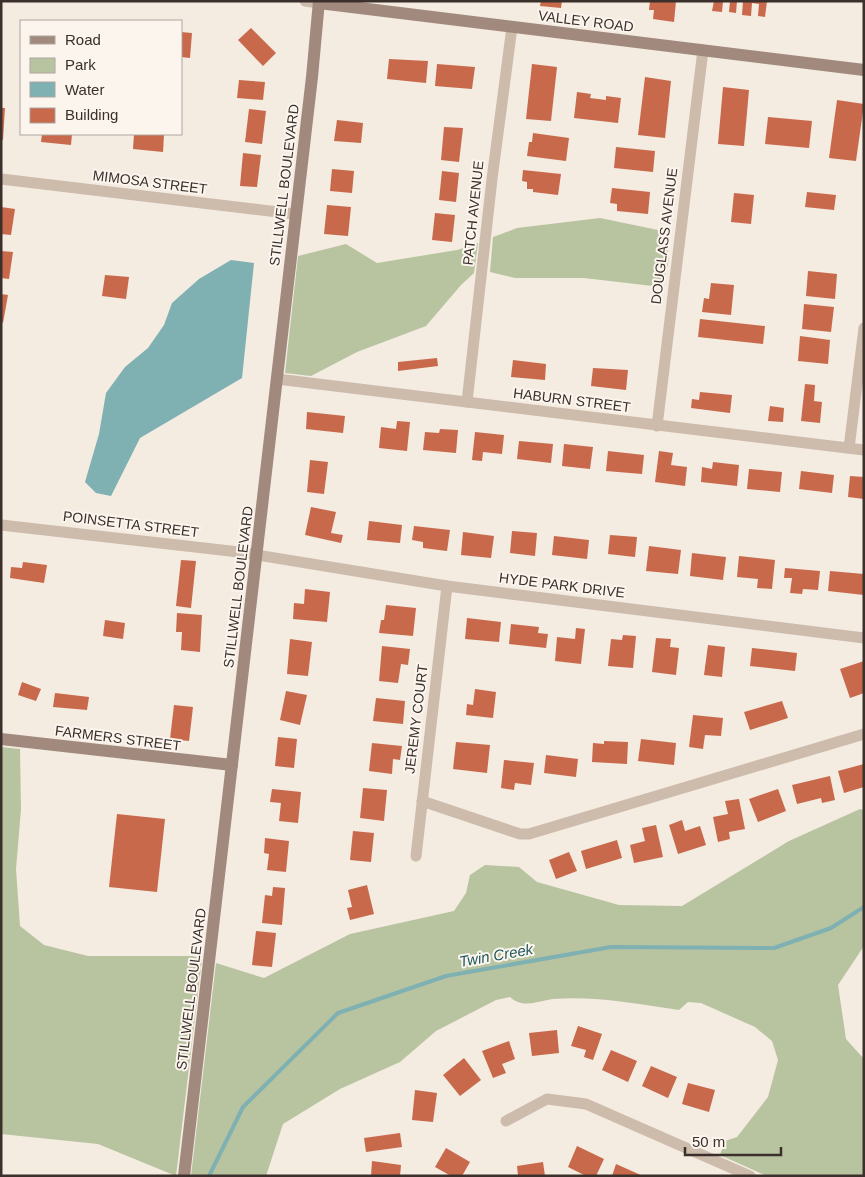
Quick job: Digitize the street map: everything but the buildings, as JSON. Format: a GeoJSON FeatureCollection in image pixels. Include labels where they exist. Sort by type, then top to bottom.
{"type":"FeatureCollection","features":[{"type":"Feature","properties":{"kind":"street","name":"VALLEY ROAD"},"geometry":{"type":"LineString","coordinates":[[305,1],[864,70]]}},
{"type":"Feature","properties":{"kind":"street","name":"STILLWELL BOULEVARD"},"geometry":{"type":"LineString","coordinates":[[184,1176],[319,2]]}},
{"type":"Feature","properties":{"kind":"street","name":"PATCH AVENUE"},"geometry":{"type":"LineString","coordinates":[[467,402],[492,178],[512,27]]}},
{"type":"Feature","properties":{"kind":"street","name":"DOUGLASS AVENUE"},"geometry":{"type":"LineString","coordinates":[[657,426],[704,50]]}},
{"type":"Feature","properties":{"kind":"street","name":"MIMOSA STREET"},"geometry":{"type":"LineString","coordinates":[[1,179],[295,214]]}},
{"type":"Feature","properties":{"kind":"street"},"geometry":{"type":"LineString","coordinates":[[850,448],[864,328]]}},
{"type":"Feature","properties":{"kind":"street","name":"HABURN STREET"},"geometry":{"type":"LineString","coordinates":[[277,379],[864,450]]}},
{"type":"Feature","properties":{"kind":"street","name":"POINSETTA STREET"},"geometry":{"type":"LineString","coordinates":[[1,525],[256,556]]}},
{"type":"Feature","properties":{"kind":"street","name":"HYDE PARK DRIVE"},"geometry":{"type":"LineString","coordinates":[[256,556],[447,586],[864,638]]}},
{"type":"Feature","properties":{"kind":"street","name":"JEREMY COURT"},"geometry":{"type":"LineString","coordinates":[[416,856],[447,586]]}},
{"type":"Feature","properties":{"kind":"street"},"geometry":{"type":"LineString","coordinates":[[422,802],[520,834],[529,834],[864,734]]}},
{"type":"Feature","properties":{"kind":"street","name":"FARMERS STREET"},"geometry":{"type":"LineString","coordinates":[[1,739],[232,766]]}},
{"type":"Feature","properties":{"kind":"street"},"geometry":{"type":"LineString","coordinates":[[506,1121],[548,1099],[586,1104],[750,1176]]}},
{"type":"Feature","properties":{"kind":"green space"},"geometry":{"type":"Polygon","coordinates":[[[600,218],[658,230],[668,252],[668,264],[661,287],[584,278],[515,278],[490,272],[493,237],[517,228],[600,218]]]}},
{"type":"Feature","properties":{"kind":"green space"},"geometry":{"type":"Polygon","coordinates":[[[478,243],[474,273],[461,285],[426,326],[357,352],[311,376],[285,373],[298,256],[346,244],[377,263],[457,250],[478,243]]]}},
{"type":"Feature","properties":{"kind":"green space"},"geometry":{"type":"Polygon","coordinates":[[[1,747],[20,749],[21,809],[16,869],[20,926],[44,945],[88,956],[193,956],[202,959],[176,1176],[98,1144],[1,1134],[1,747]]]}},
{"type":"Feature","properties":{"kind":"green space"},"geometry":{"type":"Polygon","coordinates":[[[860,809],[864,810],[864,946],[838,985],[846,1039],[864,1059],[864,1176],[767,1176],[720,1155],[725,1141],[737,1137],[768,1097],[778,1060],[772,1041],[755,1027],[701,1003],[688,1002],[679,1010],[616,1001],[569,998],[520,1003],[510,997],[496,1000],[436,1031],[400,1062],[340,1089],[283,1124],[266,1176],[191,1176],[216,963],[264,978],[350,934],[454,911],[466,893],[470,875],[485,865],[519,867],[537,882],[619,905],[682,906],[789,841],[860,809]]]}},
{"type":"Feature","properties":{"kind":"water"},"geometry":{"type":"Polygon","coordinates":[[[231,260],[254,263],[242,378],[140,438],[111,496],[96,493],[85,482],[99,434],[106,393],[125,367],[148,348],[164,325],[172,303],[199,279],[231,260]]]}},
{"type":"Feature","properties":{"kind":"waterway","name":"Twin Creek"},"geometry":{"type":"LineString","coordinates":[[209,1176],[243,1107],[338,1013],[446,976],[611,947],[774,948],[831,928],[864,907]]}}]}
